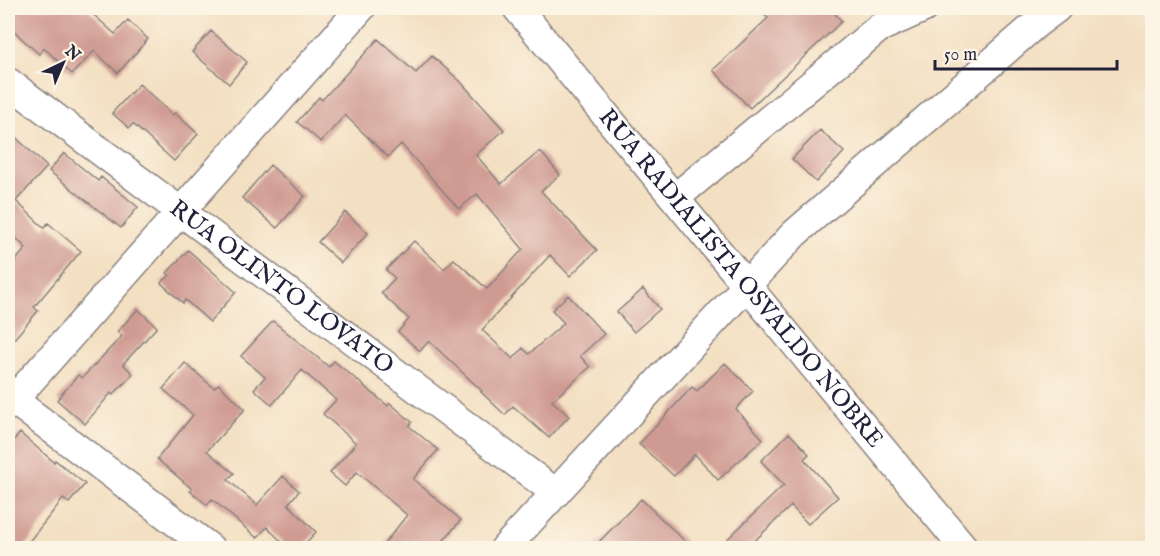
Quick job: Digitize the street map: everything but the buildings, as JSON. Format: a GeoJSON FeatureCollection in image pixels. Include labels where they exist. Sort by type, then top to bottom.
{"type":"FeatureCollection","features":[{"type":"Feature","properties":{"kind":"street"},"geometry":{"type":"LineString","coordinates":[[210,549],[9,400],[361,8]]}},
{"type":"Feature","properties":{"kind":"street","name":"RUA RADIALISTA OSVALDO NOBRE"},"geometry":{"type":"LineString","coordinates":[[517,8],[964,549]]}},
{"type":"Feature","properties":{"kind":"street"},"geometry":{"type":"LineString","coordinates":[[675,198],[879,27],[924,8]]}},
{"type":"Feature","properties":{"kind":"street"},"geometry":{"type":"LineString","coordinates":[[505,549],[794,234],[1038,13]]}},
{"type":"Feature","properties":{"kind":"street","name":"RUA OLINTO LOVATO"},"geometry":{"type":"LineString","coordinates":[[8,82],[556,493]]}}]}
